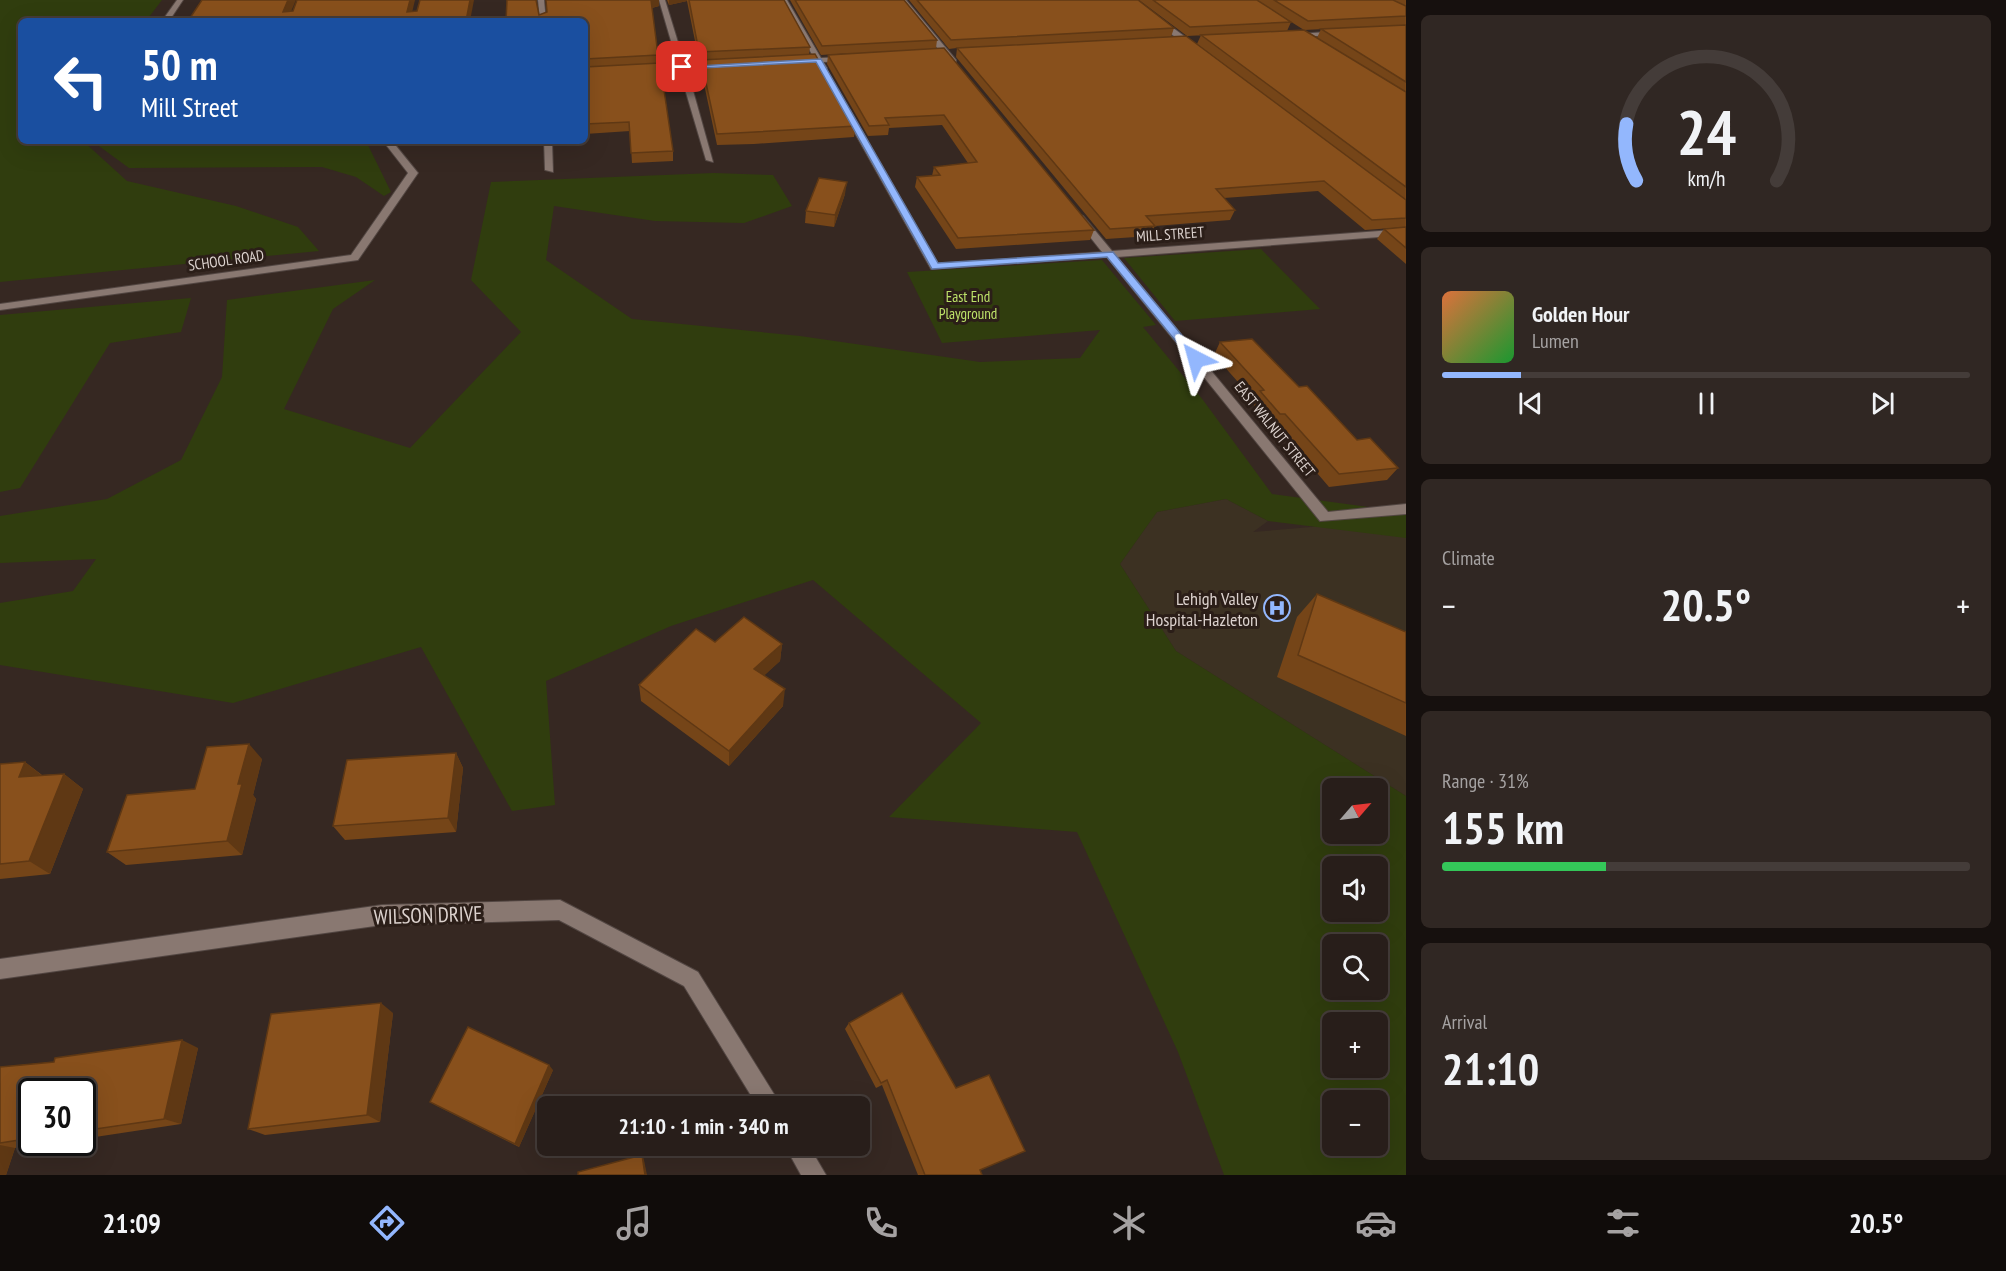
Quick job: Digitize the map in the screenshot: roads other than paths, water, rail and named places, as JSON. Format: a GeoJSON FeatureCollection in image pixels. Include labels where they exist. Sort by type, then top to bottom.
{"type":"FeatureCollection","features":[{"type":"Feature","properties":{"kind":"street"},"geometry":{"type":"LineString","coordinates":[[167,18],[180,0]]}},
{"type":"Feature","properties":{"kind":"street"},"geometry":{"type":"LineString","coordinates":[[542,0],[543,18]]}},
{"type":"Feature","properties":{"kind":"street"},"geometry":{"type":"LineString","coordinates":[[662,0],[711,160]]}},
{"type":"Feature","properties":{"kind":"street"},"geometry":{"type":"LineString","coordinates":[[784,0],[830,81]]}},
{"type":"Feature","properties":{"kind":"street"},"geometry":{"type":"LineString","coordinates":[[902,0],[961,72]]}},
{"type":"Feature","properties":{"kind":"street"},"geometry":{"type":"LineString","coordinates":[[1131,0],[1203,55]]}},
{"type":"Feature","properties":{"kind":"street"},"geometry":{"type":"LineString","coordinates":[[1284,23],[1312,41]]}},
{"type":"Feature","properties":{"kind":"street"},"geometry":{"type":"LineString","coordinates":[[1279,36],[1348,32]]}},
{"type":"Feature","properties":{"kind":"street"},"geometry":{"type":"LineString","coordinates":[[1173,41],[1197,40]]}},
{"type":"Feature","properties":{"kind":"street"},"geometry":{"type":"LineString","coordinates":[[934,54],[957,53]]}},
{"type":"Feature","properties":{"kind":"street"},"geometry":{"type":"LineString","coordinates":[[784,62],[853,58]]}},
{"type":"Feature","properties":{"kind":"street"},"geometry":{"type":"LineString","coordinates":[[628,70],[728,65]]}},
{"type":"Feature","properties":{"kind":"street","name":"MILL STREET"},"geometry":{"type":"LineString","coordinates":[[842,101],[935,267],[1406,232]]}},
{"type":"Feature","properties":{"kind":"street","name":"SCHOOL ROAD"},"geometry":{"type":"LineString","coordinates":[[0,306],[354,258],[413,173],[389,144]]}},
{"type":"Feature","properties":{"kind":"street"},"geometry":{"type":"LineString","coordinates":[[548,144],[550,170]]}},
{"type":"Feature","properties":{"kind":"street","name":"EAST WALNUT STREET"},"geometry":{"type":"LineString","coordinates":[[1072,208],[1325,517],[1406,509]]}},
{"type":"Feature","properties":{"kind":"street","name":"WILSON DRIVE"},"geometry":{"type":"LineString","coordinates":[[0,969],[381,915],[560,910],[691,979],[764,1096]]}},
{"type":"Feature","properties":{"kind":"street"},"geometry":{"type":"LineString","coordinates":[[802,1156],[814,1175]]}},
{"type":"Feature","properties":{"kind":"place","name":"Lehigh Valley Hospital-Hazleton"},"geometry":{"type":"Point","coordinates":[1277,608]}},
{"type":"Feature","properties":{"kind":"park label","name":"East End Playground"},"geometry":{"type":"Point","coordinates":[968,304]}}]}
